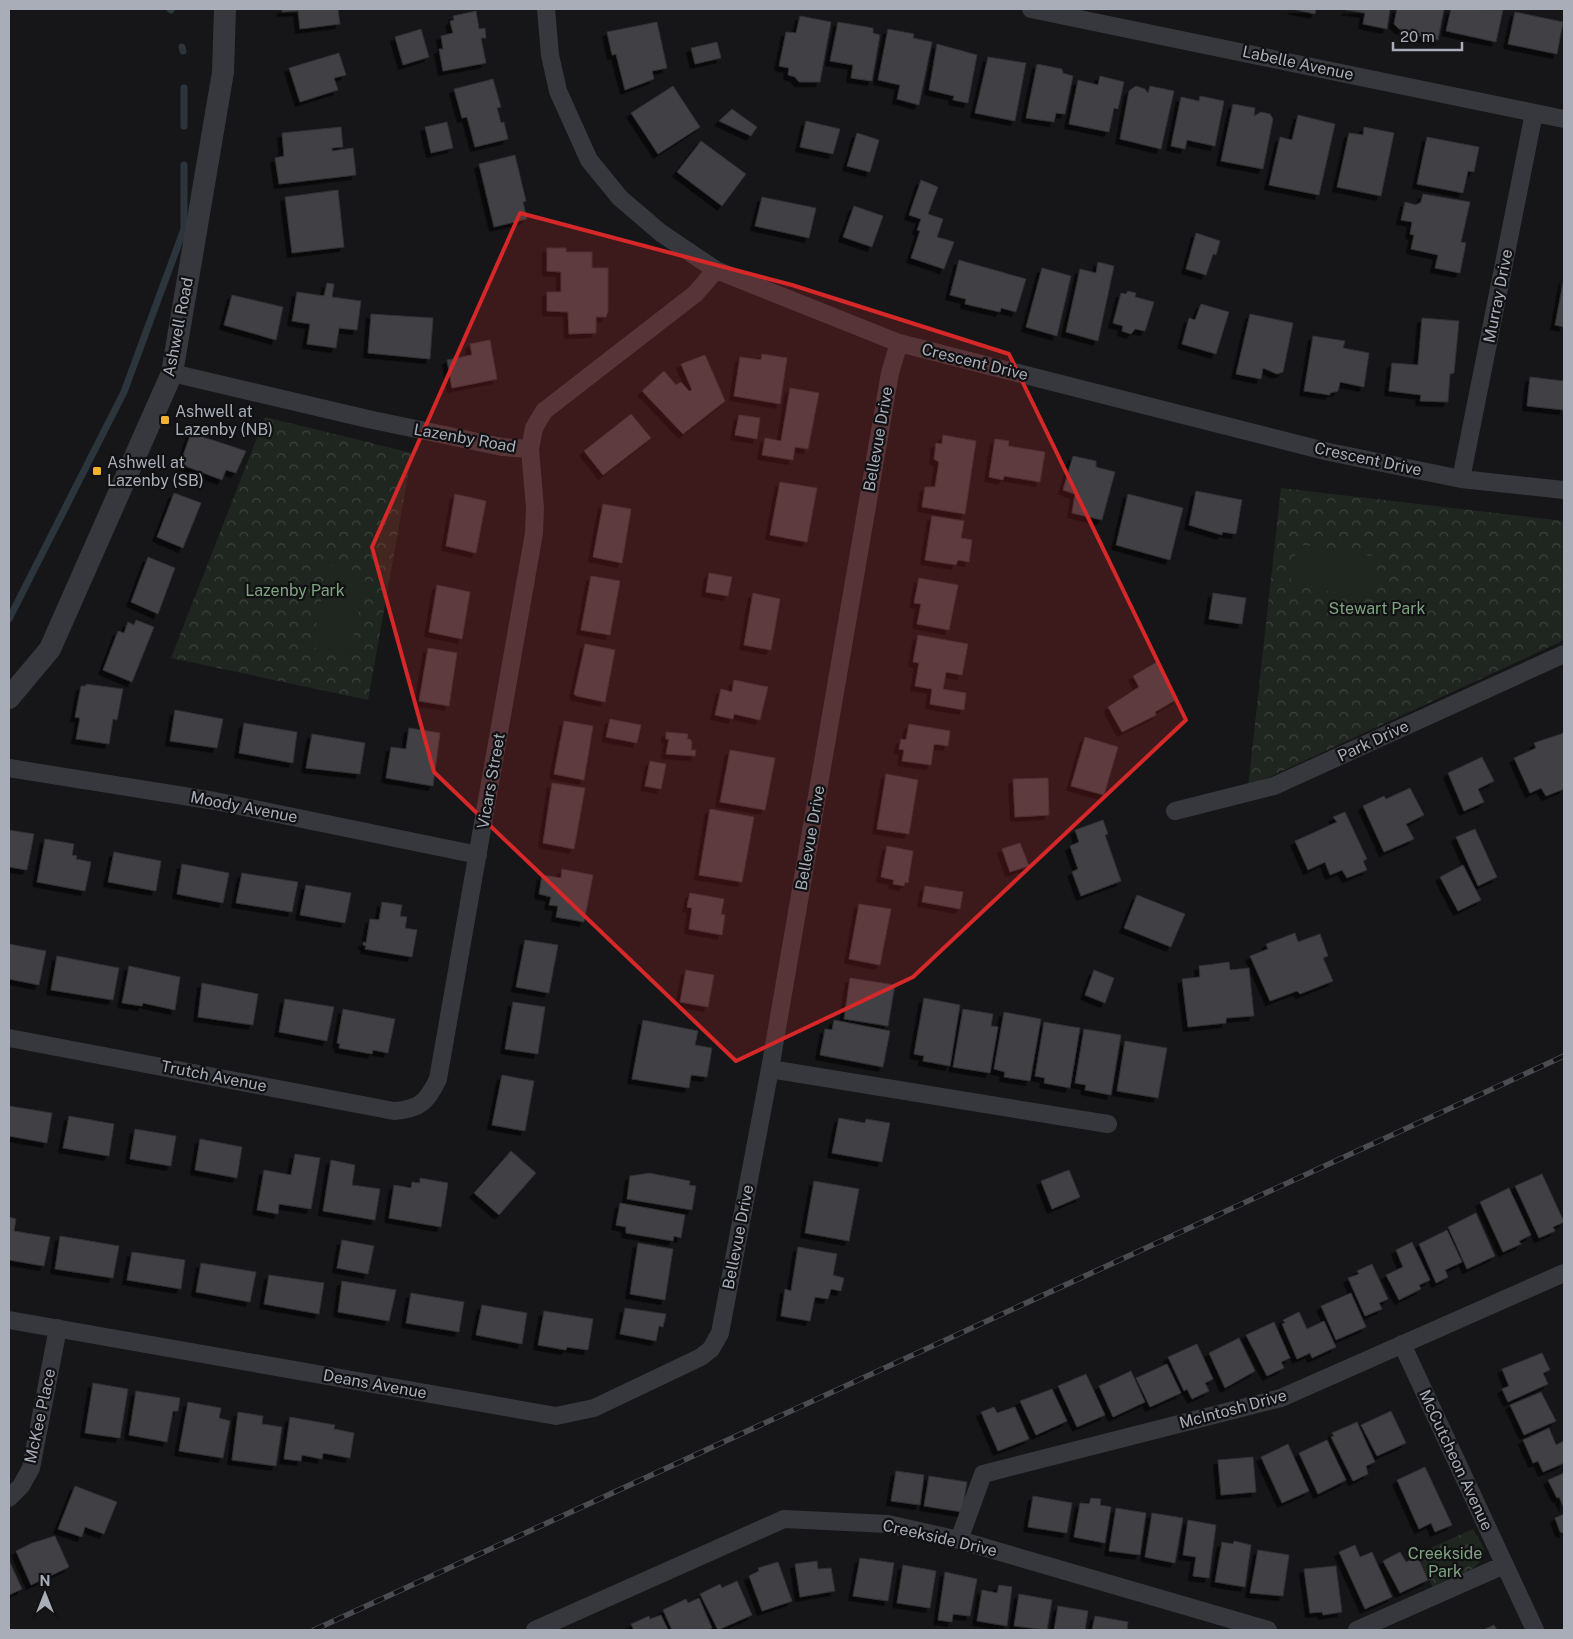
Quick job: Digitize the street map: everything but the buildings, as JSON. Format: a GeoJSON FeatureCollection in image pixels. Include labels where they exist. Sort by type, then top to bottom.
{"type":"FeatureCollection","features":[{"type":"Feature","properties":{"kind":"street","name":"Ashwell Road"},"geometry":{"type":"LineString","coordinates":[[9,698],[50,649],[172,372],[223,72],[225,9]]}},
{"type":"Feature","properties":{"kind":"street","name":"Crescent Drive"},"geometry":{"type":"LineString","coordinates":[[546,9],[550,55],[558,91],[590,160],[620,198],[660,233],[716,270],[899,343],[1329,452],[1461,479],[1564,490]]}},
{"type":"Feature","properties":{"kind":"street","name":"Labelle Avenue"},"geometry":{"type":"LineString","coordinates":[[1031,9],[1564,119]]}},
{"type":"Feature","properties":{"kind":"street","name":"Murray Drive"},"geometry":{"type":"LineString","coordinates":[[1461,479],[1534,113]]}},
{"type":"Feature","properties":{"kind":"street","name":"Lazenby Road"},"geometry":{"type":"LineString","coordinates":[[172,372],[368,419],[502,447],[530,449],[534,428],[544,411],[695,294],[716,270]]}},
{"type":"Feature","properties":{"kind":"street","name":"Bellevue Drive"},"geometry":{"type":"LineString","coordinates":[[720,1333],[770,1069],[890,373],[899,343]]}},
{"type":"Feature","properties":{"kind":"street","name":"Vicars Street"},"geometry":{"type":"LineString","coordinates":[[419,1106],[430,1096],[438,1079],[534,533],[535,508],[530,449]]}},
{"type":"Feature","properties":{"kind":"street","name":"Park Drive"},"geometry":{"type":"LineString","coordinates":[[1175,811],[1274,786],[1564,654]]}},
{"type":"Feature","properties":{"kind":"street","name":"Moody Avenue"},"geometry":{"type":"LineString","coordinates":[[9,768],[215,801],[478,855]]}},
{"type":"Feature","properties":{"kind":"street","name":"Trutch Avenue"},"geometry":{"type":"LineString","coordinates":[[9,1038],[394,1111],[419,1106]]}},
{"type":"Feature","properties":{"kind":"street"},"geometry":{"type":"LineString","coordinates":[[770,1069],[1108,1124]]}},
{"type":"Feature","properties":{"kind":"street","name":"McIntosh Drive"},"geometry":{"type":"LineString","coordinates":[[959,1540],[983,1474],[1281,1398],[1564,1273]]}},
{"type":"Feature","properties":{"kind":"street","name":"Deans Avenue"},"geometry":{"type":"LineString","coordinates":[[9,1320],[556,1416],[594,1408],[701,1357],[711,1349],[720,1333]]}},
{"type":"Feature","properties":{"kind":"street","name":"McKee Place"},"geometry":{"type":"LineString","coordinates":[[9,1498],[21,1486],[31,1468],[58,1328]]}},
{"type":"Feature","properties":{"kind":"street","name":"McCutcheon Avenue"},"geometry":{"type":"LineString","coordinates":[[1402,1344],[1536,1630]]}},
{"type":"Feature","properties":{"kind":"street","name":"Creekside Drive"},"geometry":{"type":"LineString","coordinates":[[535,1630],[784,1519],[888,1524],[959,1540],[1268,1630]]}},
{"type":"Feature","properties":{"kind":"street"},"geometry":{"type":"LineString","coordinates":[[1358,1630],[1504,1565]]}},
{"type":"Feature","properties":{"kind":"highlighted area"},"geometry":{"type":"Polygon","coordinates":[[[520,213],[792,285],[1009,354],[1186,720],[913,977],[736,1061],[434,772],[372,547],[520,213]]]}},
{"type":"Feature","properties":{"kind":"green space","name":"Lazenby Park"},"geometry":{"type":"Polygon","coordinates":[[[265,417],[412,453],[368,700],[171,658],[265,417]]]}},
{"type":"Feature","properties":{"kind":"green space","name":"Stewart Park"},"geometry":{"type":"Polygon","coordinates":[[[1281,488],[1564,521],[1564,640],[1248,787],[1281,488]]]}},
{"type":"Feature","properties":{"kind":"green space"},"geometry":{"type":"Polygon","coordinates":[[[1297,544],[1377,557],[1370,598],[1290,585],[1297,544]]]}},
{"type":"Feature","properties":{"kind":"green space"},"geometry":{"type":"Polygon","coordinates":[[[328,565],[366,573],[350,654],[312,647],[328,565]]]}},
{"type":"Feature","properties":{"kind":"green space","name":"Creekside Park"},"geometry":{"type":"Polygon","coordinates":[[[1473,1529],[1483,1547],[1483,1555],[1480,1562],[1457,1578],[1433,1588],[1417,1554],[1473,1529]]]}},
{"type":"Feature","properties":{"kind":"waterway"},"geometry":{"type":"LineString","coordinates":[[182,47],[183,51]]}},
{"type":"Feature","properties":{"kind":"waterway"},"geometry":{"type":"LineString","coordinates":[[184,88],[184,126]]}},
{"type":"Feature","properties":{"kind":"waterway"},"geometry":{"type":"LineString","coordinates":[[9,619],[124,392],[184,229],[184,165]]}},
{"type":"Feature","properties":{"kind":"railway"},"geometry":{"type":"LineString","coordinates":[[314,1630],[1564,1056]]}},
{"type":"Feature","properties":{"kind":"place","name":"Ashwell at Lazenby (NB)"},"geometry":{"type":"Point","coordinates":[165,420]}},
{"type":"Feature","properties":{"kind":"place","name":"Ashwell at Lazenby (SB)"},"geometry":{"type":"Point","coordinates":[97,471]}}]}
